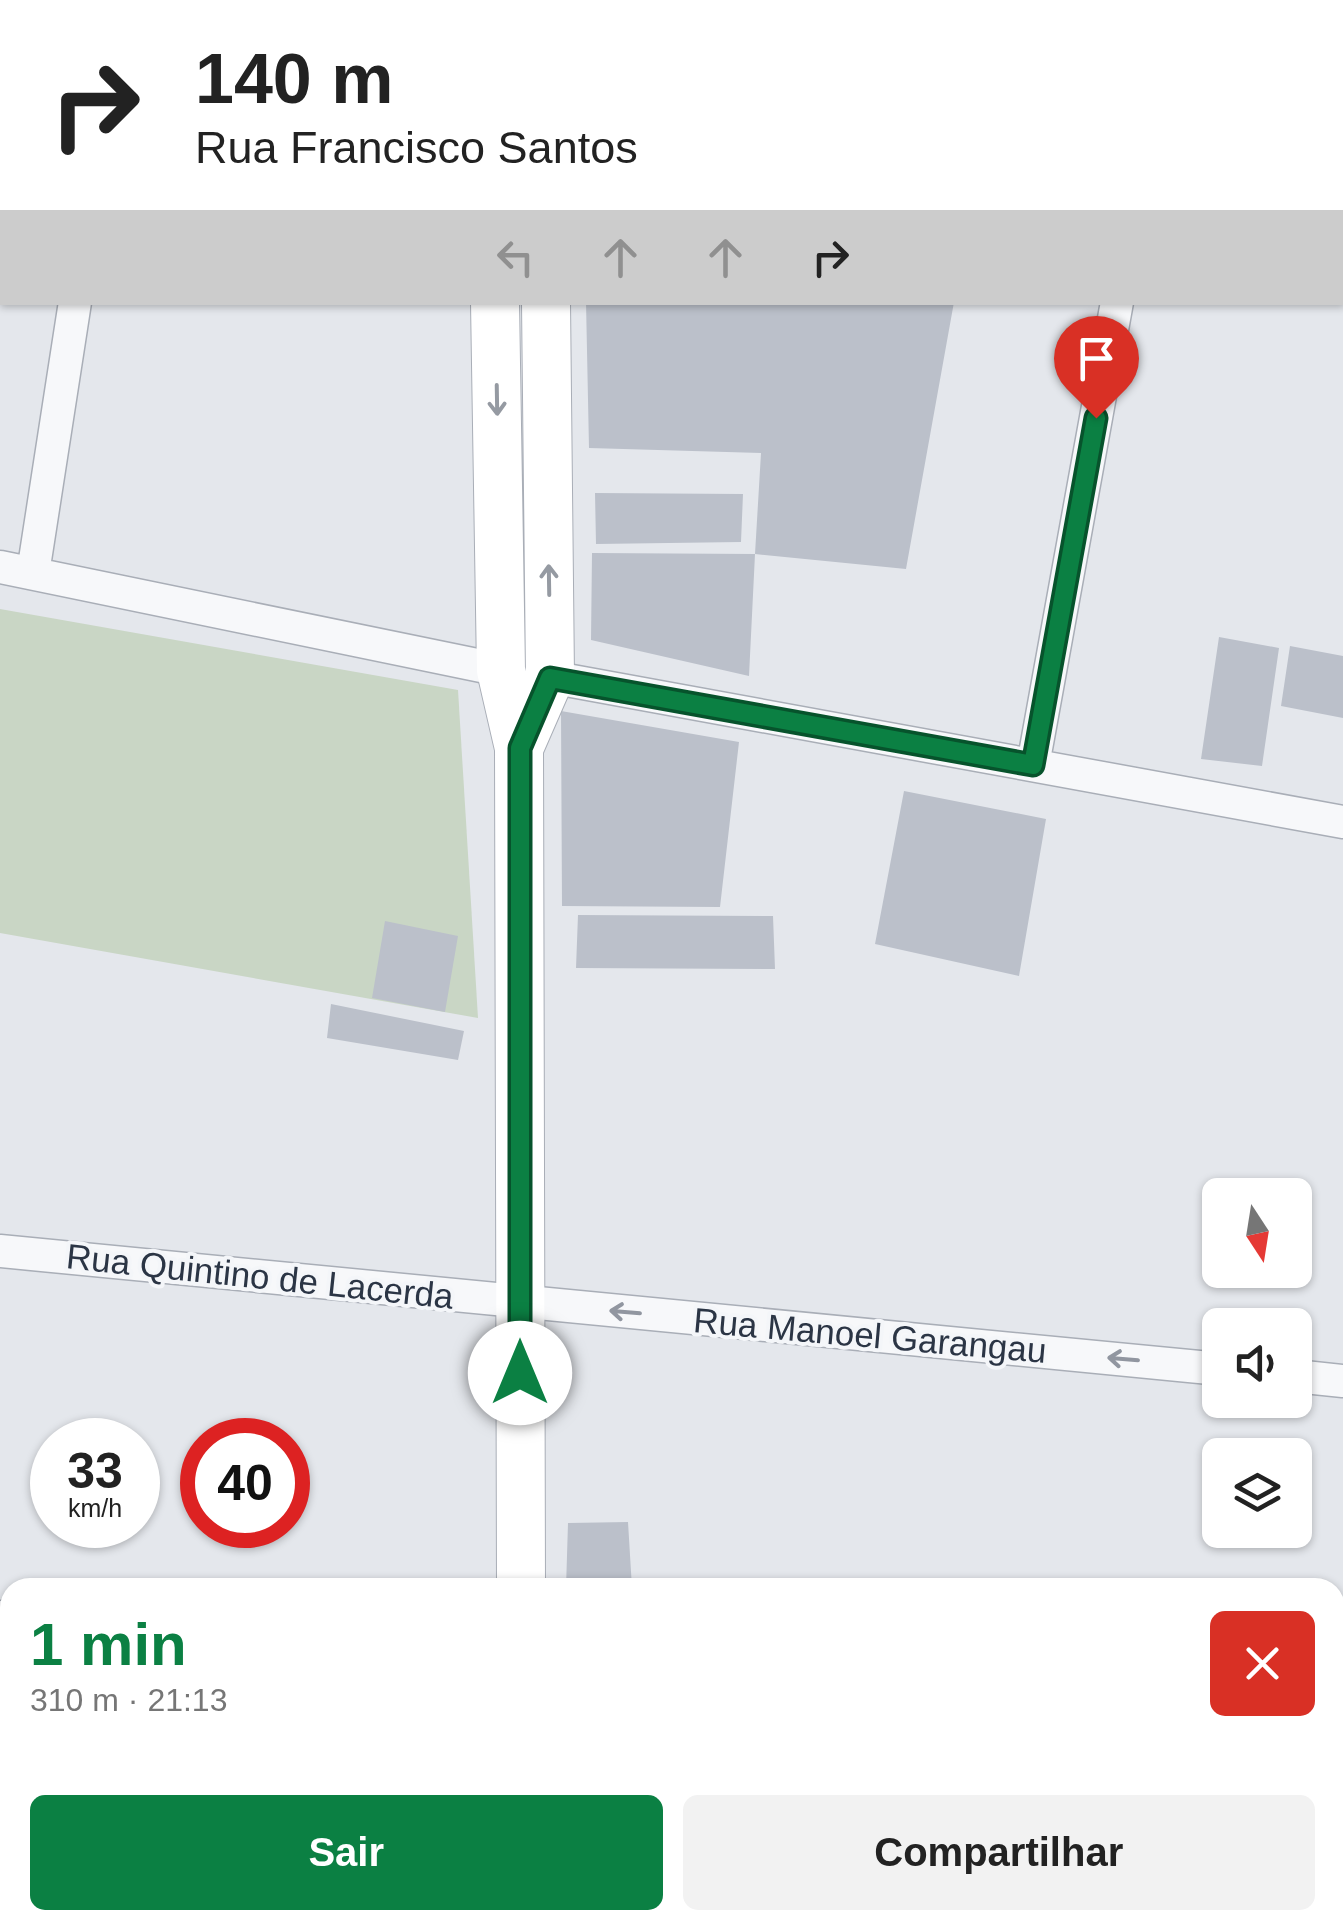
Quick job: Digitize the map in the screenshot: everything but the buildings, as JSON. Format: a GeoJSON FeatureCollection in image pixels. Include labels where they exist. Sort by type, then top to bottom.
{"type":"FeatureCollection","features":[{"type":"Feature","properties":{"kind":"street"},"geometry":{"type":"LineString","coordinates":[[33,572],[75,305]]}},
{"type":"Feature","properties":{"kind":"street"},"geometry":{"type":"LineString","coordinates":[[496,305],[500,670],[520,748],[521,1578]]}},
{"type":"Feature","properties":{"kind":"street"},"geometry":{"type":"LineString","coordinates":[[520,748],[550,678],[546,305]]}},
{"type":"Feature","properties":{"kind":"street"},"geometry":{"type":"LineString","coordinates":[[1033,765],[1116,305]]}},
{"type":"Feature","properties":{"kind":"street"},"geometry":{"type":"LineString","coordinates":[[0,567],[500,670],[1343,822]]}},
{"type":"Feature","properties":{"kind":"street","name":"Rua Quintino de Lacerda"},"geometry":{"type":"LineString","coordinates":[[0,1251],[520,1302]]}},
{"type":"Feature","properties":{"kind":"street","name":"Rua Manoel Garangau"},"geometry":{"type":"LineString","coordinates":[[520,1302],[1202,1367]]}},
{"type":"Feature","properties":{"kind":"street"},"geometry":{"type":"LineString","coordinates":[[1312,1377],[1343,1380]]}},
{"type":"Feature","properties":{"kind":"green space"},"geometry":{"type":"Polygon","coordinates":[[[0,609],[458,690],[478,1018],[0,933],[0,609]]]}},
{"type":"Feature","properties":{"kind":"route"},"geometry":{"type":"LineString","coordinates":[[520,1373],[520,748],[550,678],[1033,765],[1096,418]]}}]}
